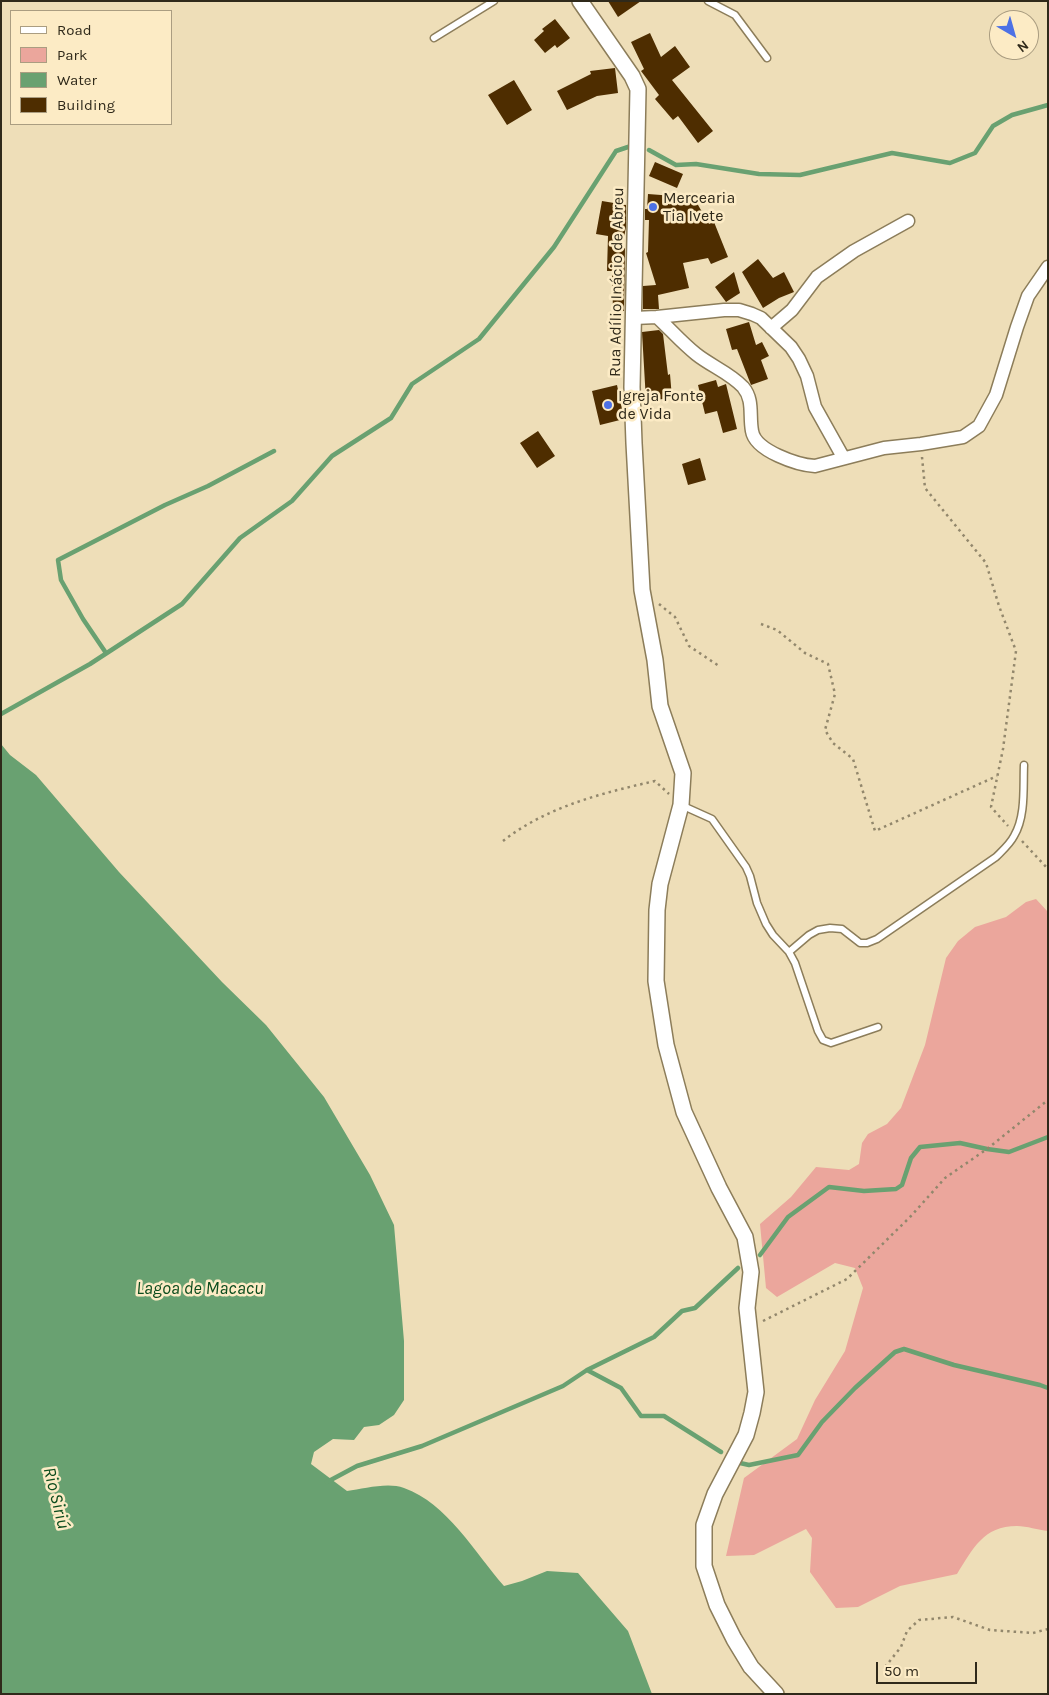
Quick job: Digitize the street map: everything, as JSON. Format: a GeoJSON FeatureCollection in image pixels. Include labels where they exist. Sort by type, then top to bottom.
{"type":"FeatureCollection","features":[{"type":"Feature","properties":{"kind":"street","name":"Rua Adílio Inácio de Abreu"},"geometry":{"type":"LineString","coordinates":[[580,1],[632,76],[638,89],[632,387],[642,590],[655,660],[660,706],[683,772],[681,805],[660,884],[657,910],[656,981],[666,1045],[684,1112],[719,1188],[745,1237],[751,1272],[747,1308],[756,1392],[746,1435],[715,1494],[704,1525],[704,1566],[717,1604],[734,1638],[751,1667],[776,1694]]}},
{"type":"Feature","properties":{"kind":"street"},"geometry":{"type":"LineString","coordinates":[[771,328],[792,310],[817,277],[870,240],[908,221]]}},
{"type":"Feature","properties":{"kind":"street"},"geometry":{"type":"LineString","coordinates":[[657,317],[697,354],[724,371],[743,388],[750,399],[752,434],[764,448],[806,466],[824,464],[884,448],[963,437],[979,426],[996,394],[1028,296],[1048,268]]}},
{"type":"Feature","properties":{"kind":"street"},"geometry":{"type":"LineString","coordinates":[[634,318],[724,310],[739,310],[761,318],[790,347],[799,359],[815,407],[843,458]]}},
{"type":"Feature","properties":{"kind":"lane"},"geometry":{"type":"LineString","coordinates":[[434,38],[494,1]]}},
{"type":"Feature","properties":{"kind":"lane"},"geometry":{"type":"LineString","coordinates":[[708,1],[735,15],[766,58]]}},
{"type":"Feature","properties":{"kind":"lane"},"geometry":{"type":"LineString","coordinates":[[789,952],[808,935],[818,930],[830,928],[842,929],[860,943],[867,943],[877,939],[996,857],[1008,845],[1021,819],[1024,765]]}},
{"type":"Feature","properties":{"kind":"lane"},"geometry":{"type":"LineString","coordinates":[[681,805],[712,820],[746,867],[756,903],[766,924],[773,935],[789,952],[795,963],[818,1032],[823,1040],[831,1043],[878,1027]]}},
{"type":"Feature","properties":{"kind":"path"},"geometry":{"type":"LineString","coordinates":[[921,444],[925,488],[986,563],[999,606],[1016,651],[1003,749],[991,806],[1048,869]]}},
{"type":"Feature","properties":{"kind":"path"},"geometry":{"type":"LineString","coordinates":[[642,590],[675,617],[689,646],[719,666]]}},
{"type":"Feature","properties":{"kind":"path"},"geometry":{"type":"LineString","coordinates":[[761,624],[777,630],[805,653],[828,664],[835,694],[824,730],[833,743],[853,759],[875,831],[997,776]]}},
{"type":"Feature","properties":{"kind":"path"},"geometry":{"type":"LineString","coordinates":[[503,841],[520,827],[569,805],[654,780],[681,805]]}},
{"type":"Feature","properties":{"kind":"path"},"geometry":{"type":"LineString","coordinates":[[1043,862],[1048,864]]}},
{"type":"Feature","properties":{"kind":"path"},"geometry":{"type":"LineString","coordinates":[[748,1328],[847,1279],[911,1216],[945,1178],[987,1150],[1048,1100]]}},
{"type":"Feature","properties":{"kind":"path"},"geometry":{"type":"LineString","coordinates":[[885,1667],[901,1647],[907,1631],[920,1620],[953,1618],[990,1630],[1033,1633],[1048,1629]]}},
{"type":"Feature","properties":{"kind":"green space"},"geometry":{"type":"Polygon","coordinates":[[[1036,899],[1048,912],[1048,1531],[1017,1526],[996,1530],[980,1541],[957,1574],[900,1586],[858,1607],[836,1608],[810,1572],[812,1538],[806,1529],[754,1555],[726,1556],[744,1478],[797,1439],[815,1400],[845,1351],[863,1288],[855,1268],[835,1263],[777,1297],[766,1288],[760,1224],[791,1197],[816,1167],[849,1170],[859,1164],[862,1143],[868,1134],[887,1124],[901,1108],[925,1045],[946,958],[958,941],[975,927],[1006,917],[1026,902],[1036,899]]]}},
{"type":"Feature","properties":{"kind":"water","name":"Lagoa de Macacu"},"geometry":{"type":"Polygon","coordinates":[[[1,744],[10,755],[36,775],[119,872],[222,982],[266,1025],[324,1097],[370,1175],[394,1225],[404,1341],[404,1400],[394,1415],[379,1425],[364,1427],[354,1440],[333,1439],[314,1452],[311,1464],[347,1491],[376,1486],[397,1486],[419,1495],[447,1517],[504,1586],[547,1571],[578,1573],[628,1631],[652,1694],[1,1694],[1,744]]]}},
{"type":"Feature","properties":{"kind":"building"},"geometry":{"type":"Polygon","coordinates":[[[608,1],[641,1],[618,17],[608,1]]]}},
{"type":"Feature","properties":{"kind":"building"},"geometry":{"type":"Polygon","coordinates":[[[555,19],[570,38],[557,48],[555,45],[545,53],[534,40],[544,31],[542,29],[555,19]]]}},
{"type":"Feature","properties":{"kind":"building"},"geometry":{"type":"Polygon","coordinates":[[[650,33],[661,57],[675,46],[690,67],[672,80],[713,131],[698,143],[678,116],[673,120],[655,99],[659,95],[641,71],[644,69],[631,42],[650,33]]]}},
{"type":"Feature","properties":{"kind":"building"},"geometry":{"type":"Polygon","coordinates":[[[615,68],[618,93],[597,96],[567,110],[557,91],[591,74],[590,71],[615,68]]]}},
{"type":"Feature","properties":{"kind":"building"},"geometry":{"type":"Polygon","coordinates":[[[514,80],[532,110],[507,125],[488,95],[514,80]]]}},
{"type":"Feature","properties":{"kind":"building"},"geometry":{"type":"Polygon","coordinates":[[[655,162],[683,174],[677,188],[649,176],[655,162]]]}},
{"type":"Feature","properties":{"kind":"building"},"geometry":{"type":"Polygon","coordinates":[[[648,194],[674,196],[670,203],[682,197],[694,198],[709,224],[714,222],[728,257],[711,264],[708,258],[683,263],[689,288],[658,295],[659,309],[643,309],[643,286],[656,285],[646,253],[648,252],[649,220],[645,220],[645,209],[647,209],[648,194]]]}},
{"type":"Feature","properties":{"kind":"building"},"geometry":{"type":"Polygon","coordinates":[[[602,201],[626,205],[626,227],[622,248],[625,248],[624,311],[613,311],[612,271],[607,271],[608,236],[596,234],[602,201]]]}},
{"type":"Feature","properties":{"kind":"building"},"geometry":{"type":"Polygon","coordinates":[[[758,259],[773,278],[784,272],[794,292],[779,298],[763,308],[742,272],[758,259]]]}},
{"type":"Feature","properties":{"kind":"building"},"geometry":{"type":"Polygon","coordinates":[[[734,272],[740,293],[726,302],[715,287],[734,272]]]}},
{"type":"Feature","properties":{"kind":"building"},"geometry":{"type":"Polygon","coordinates":[[[749,322],[756,345],[762,342],[769,356],[761,360],[768,379],[751,385],[737,349],[732,350],[726,329],[749,322]]]}},
{"type":"Feature","properties":{"kind":"building"},"geometry":{"type":"Polygon","coordinates":[[[659,330],[663,334],[672,398],[646,401],[642,332],[659,330]]]}},
{"type":"Feature","properties":{"kind":"building"},"geometry":{"type":"Polygon","coordinates":[[[716,380],[718,387],[726,384],[737,429],[723,433],[717,411],[705,414],[698,385],[716,380]]]}},
{"type":"Feature","properties":{"kind":"building","name":"Igreja Fonte de Vida"},"geometry":{"type":"Polygon","coordinates":[[[617,385],[624,419],[600,425],[592,391],[617,385]]]}},
{"type":"Feature","properties":{"kind":"building"},"geometry":{"type":"Polygon","coordinates":[[[538,431],[555,456],[537,468],[520,443],[538,431]]]}},
{"type":"Feature","properties":{"kind":"building"},"geometry":{"type":"Polygon","coordinates":[[[700,458],[706,480],[688,485],[682,464],[700,458]]]}},
{"type":"Feature","properties":{"kind":"waterway"},"geometry":{"type":"LineString","coordinates":[[649,150],[676,165],[696,164],[759,174],[800,175],[892,153],[950,163],[975,153],[993,126],[1012,115],[1048,105]]}},
{"type":"Feature","properties":{"kind":"waterway"},"geometry":{"type":"LineString","coordinates":[[1,714],[90,664],[182,604],[240,538],[292,501],[332,456],[391,418],[412,384],[479,339],[554,247],[616,151],[631,146]]}},
{"type":"Feature","properties":{"kind":"waterway"},"geometry":{"type":"LineString","coordinates":[[106,653],[83,619],[61,580],[58,560],[165,505],[208,486],[274,451]]}},
{"type":"Feature","properties":{"kind":"waterway"},"geometry":{"type":"LineString","coordinates":[[760,1255],[788,1217],[829,1187],[864,1191],[896,1189],[902,1185],[911,1158],[920,1147],[960,1143],[1009,1152],[1048,1137]]}},
{"type":"Feature","properties":{"kind":"waterway"},"geometry":{"type":"LineString","coordinates":[[327,1482],[357,1466],[422,1446],[563,1386],[587,1370],[654,1337],[682,1311],[695,1308],[738,1268]]}},
{"type":"Feature","properties":{"kind":"waterway"},"geometry":{"type":"LineString","coordinates":[[740,1463],[749,1465],[798,1455],[822,1422],[855,1388],[895,1352],[904,1349],[954,1365],[1048,1388]]}},
{"type":"Feature","properties":{"kind":"waterway"},"geometry":{"type":"LineString","coordinates":[[587,1370],[621,1388],[641,1416],[664,1416],[721,1452]]}},
{"type":"Feature","properties":{"kind":"place","name":"Mercearia Tia Ivete"},"geometry":{"type":"Point","coordinates":[653,207]}},
{"type":"Feature","properties":{"kind":"place","name":"Igreja Fonte de Vida"},"geometry":{"type":"Point","coordinates":[608,405]}},
{"type":"Feature","properties":{"kind":"water label","name":"Rio Siriú"},"geometry":{"type":"Point","coordinates":[56,1498]}}]}
